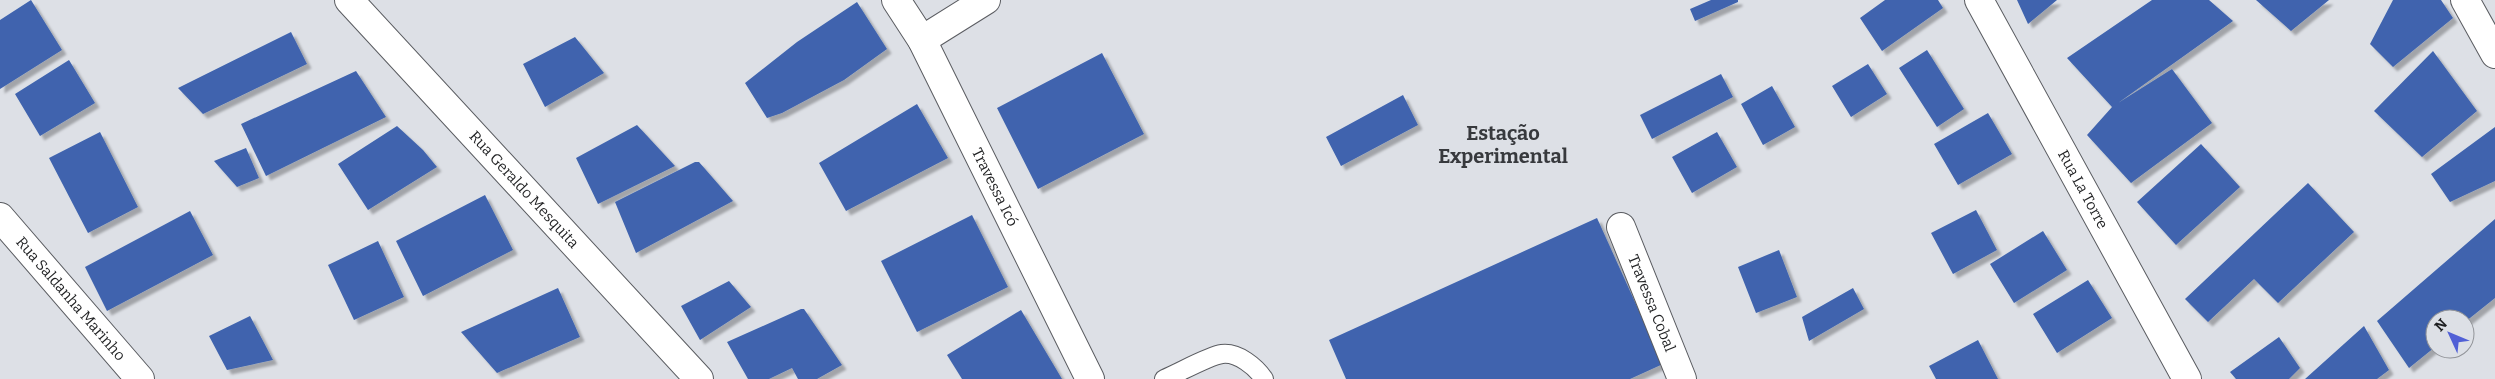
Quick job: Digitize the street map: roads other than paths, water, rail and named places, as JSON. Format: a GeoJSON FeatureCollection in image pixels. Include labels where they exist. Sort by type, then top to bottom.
{"type":"FeatureCollection","features":[{"type":"Feature","properties":{"kind":"street","name":"Rua Geraldo Mesquita"},"geometry":{"type":"LineString","coordinates":[[349,0],[699,379]]}},
{"type":"Feature","properties":{"kind":"street","name":"Travessa Icó"},"geometry":{"type":"LineString","coordinates":[[896,0],[922,40],[1090,379]]}},
{"type":"Feature","properties":{"kind":"street"},"geometry":{"type":"LineString","coordinates":[[922,40],[986,0]]}},
{"type":"Feature","properties":{"kind":"street","name":"Rua La Torre"},"geometry":{"type":"LineString","coordinates":[[1979,0],[2187,379]]}},
{"type":"Feature","properties":{"kind":"street"},"geometry":{"type":"LineString","coordinates":[[2465,0],[2495,54]]}},
{"type":"Feature","properties":{"kind":"street","name":"Rua Saldanha Marinho"},"geometry":{"type":"LineString","coordinates":[[0,217],[140,379]]}},
{"type":"Feature","properties":{"kind":"street","name":"Travessa Cobal"},"geometry":{"type":"LineString","coordinates":[[1621,227],[1682,379]]}},
{"type":"Feature","properties":{"kind":"lane"},"geometry":{"type":"LineString","coordinates":[[1164,379],[1222,354],[1240,358],[1259,372],[1264,379]]}},
{"type":"Feature","properties":{"kind":"district","name":"Estação Experimental"},"geometry":{"type":"Point","coordinates":[1503,144]}}]}
